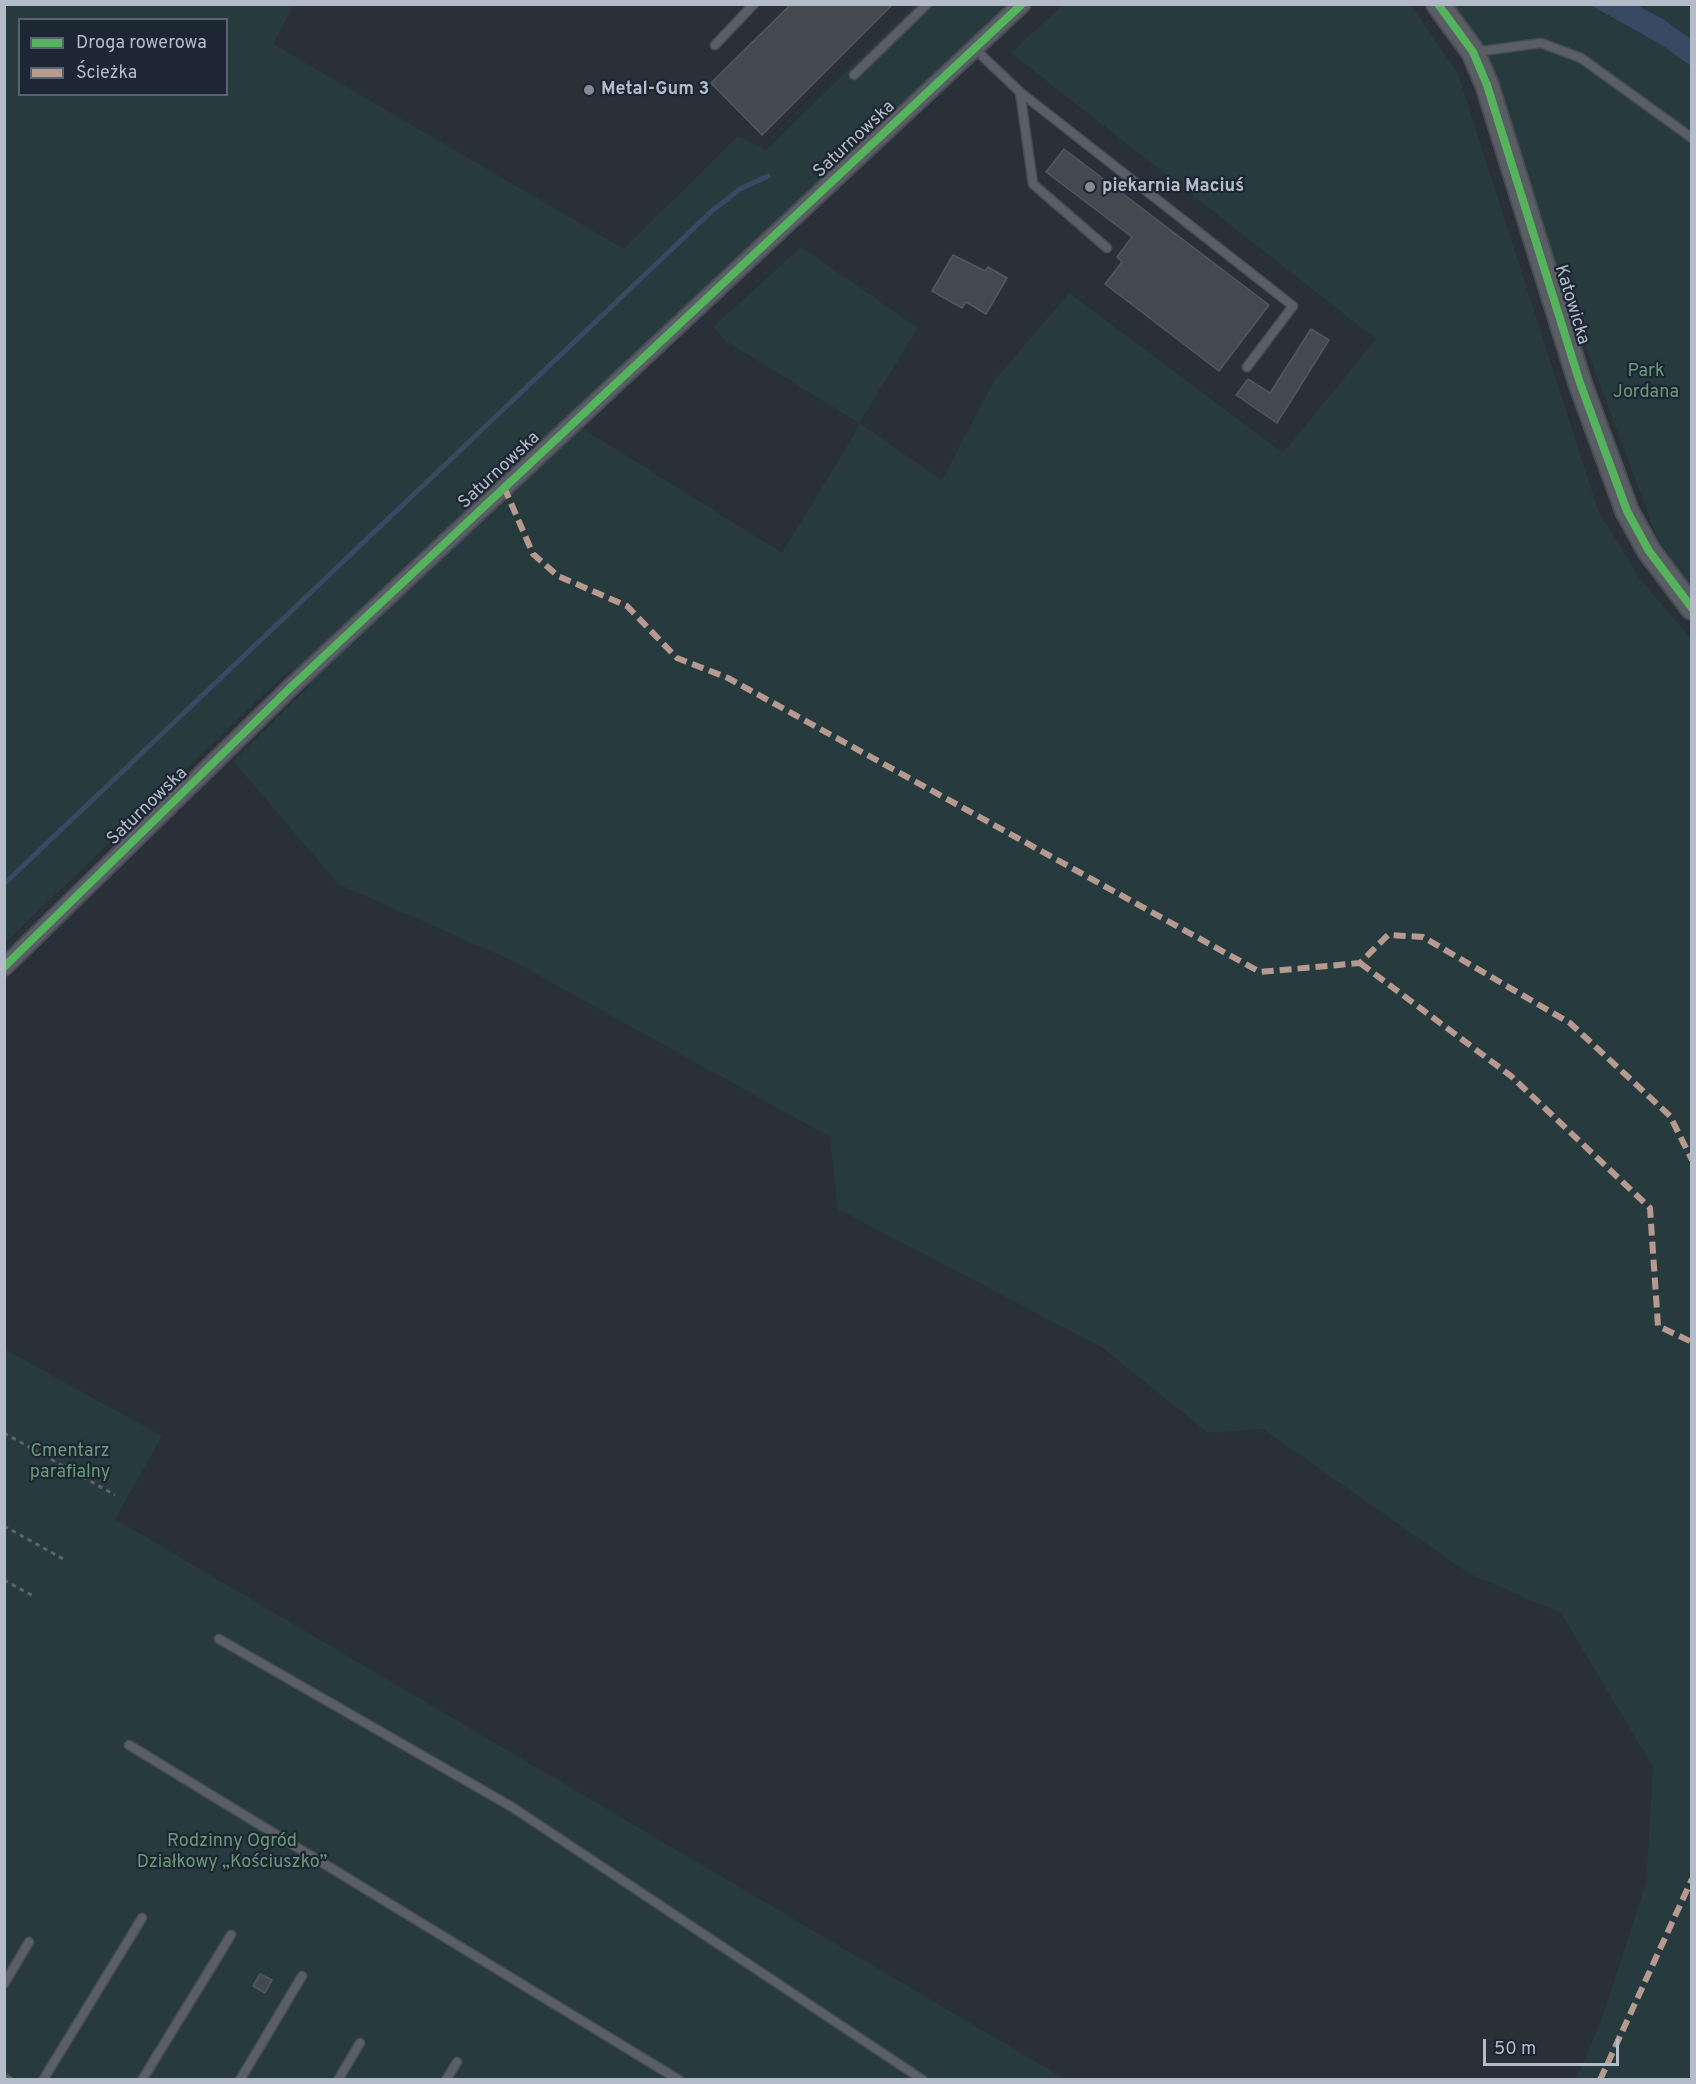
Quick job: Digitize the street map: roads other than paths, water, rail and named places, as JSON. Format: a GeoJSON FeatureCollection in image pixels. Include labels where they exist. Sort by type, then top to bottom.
{"type":"FeatureCollection","features":[{"type":"Feature","properties":{"kind":"street","name":"Saturnowska"},"geometry":{"type":"LineString","coordinates":[[4,967],[300,679],[1022,4]]}},
{"type":"Feature","properties":{"kind":"street","name":"Katowicka"},"geometry":{"type":"LineString","coordinates":[[1438,4],[1473,52],[1487,85],[1580,383],[1627,511],[1649,551],[1692,608]]}},
{"type":"Feature","properties":{"kind":"lane"},"geometry":{"type":"LineString","coordinates":[[715,45],[754,4]]}},
{"type":"Feature","properties":{"kind":"lane"},"geometry":{"type":"LineString","coordinates":[[854,75],[927,4]]}},
{"type":"Feature","properties":{"kind":"lane"},"geometry":{"type":"LineString","coordinates":[[1473,52],[1541,44],[1581,58],[1692,138]]}},
{"type":"Feature","properties":{"kind":"lane"},"geometry":{"type":"LineString","coordinates":[[975,49],[1020,92],[1293,306],[1247,367]]}},
{"type":"Feature","properties":{"kind":"lane"},"geometry":{"type":"LineString","coordinates":[[1020,92],[1033,184],[1107,248]]}},
{"type":"Feature","properties":{"kind":"lane"},"geometry":{"type":"LineString","coordinates":[[219,1639],[512,1807],[923,2079]]}},
{"type":"Feature","properties":{"kind":"lane"},"geometry":{"type":"LineString","coordinates":[[129,1745],[679,2079]]}},
{"type":"Feature","properties":{"kind":"lane"},"geometry":{"type":"LineString","coordinates":[[43,2079],[142,1918]]}},
{"type":"Feature","properties":{"kind":"lane"},"geometry":{"type":"LineString","coordinates":[[142,2079],[231,1935]]}},
{"type":"Feature","properties":{"kind":"lane"},"geometry":{"type":"LineString","coordinates":[[4,1984],[29,1942]]}},
{"type":"Feature","properties":{"kind":"lane"},"geometry":{"type":"LineString","coordinates":[[240,2079],[302,1976]]}},
{"type":"Feature","properties":{"kind":"lane"},"geometry":{"type":"LineString","coordinates":[[338,2079],[360,2043]]}},
{"type":"Feature","properties":{"kind":"lane"},"geometry":{"type":"LineString","coordinates":[[446,2079],[457,2062]]}},
{"type":"Feature","properties":{"kind":"water"},"geometry":{"type":"Polygon","coordinates":[[[1590,5],[1637,5],[1663,19],[1691,39],[1691,66],[1660,44],[1590,5]]]}},
{"type":"Feature","properties":{"kind":"waterway"},"geometry":{"type":"LineString","coordinates":[[4,884],[713,210],[740,189],[768,176]]}},
{"type":"Feature","properties":{"kind":"place","name":"Metal-Gum 3"},"geometry":{"type":"Point","coordinates":[589,90]}},
{"type":"Feature","properties":{"kind":"place","name":"piekarnia Maciuś"},"geometry":{"type":"Point","coordinates":[1090,187]}},
{"type":"Feature","properties":{"kind":"park label","name":"Park Jordana"},"geometry":{"type":"Point","coordinates":[1646,382]}},
{"type":"Feature","properties":{"kind":"park label","name":"Cmentarz parafialny"},"geometry":{"type":"Point","coordinates":[70,1462]}},
{"type":"Feature","properties":{"kind":"park label","name":"Rodzinny Ogród Działkowy „Kościuszko”"},"geometry":{"type":"Point","coordinates":[232,1852]}}]}
